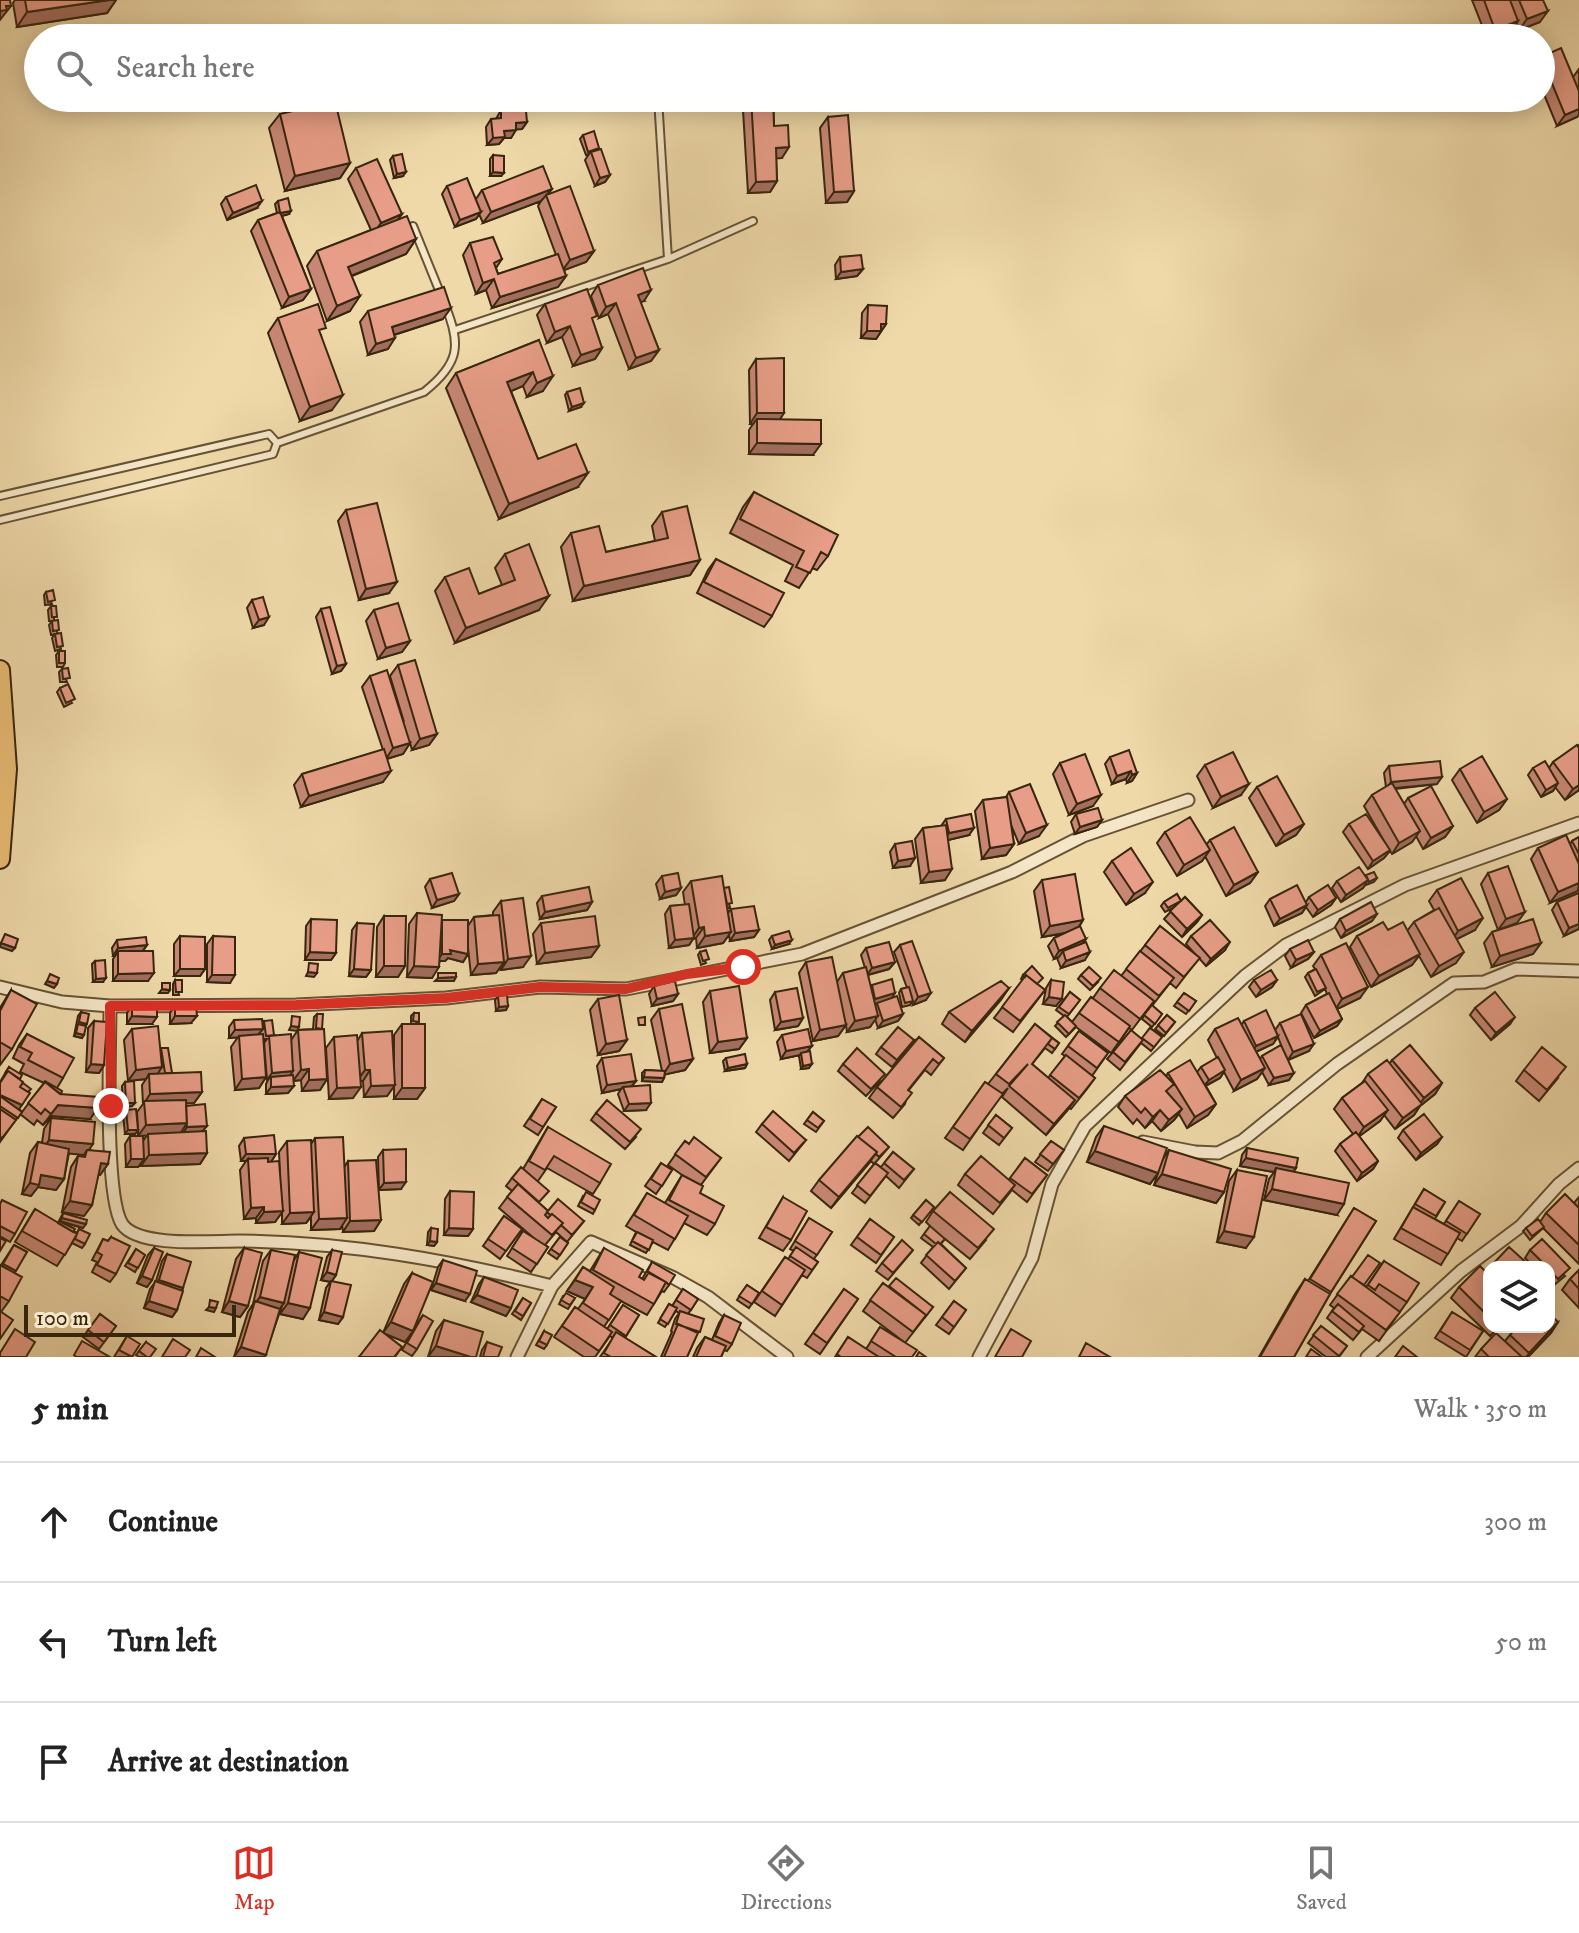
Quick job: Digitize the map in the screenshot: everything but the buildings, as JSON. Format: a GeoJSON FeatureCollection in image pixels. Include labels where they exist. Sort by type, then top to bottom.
{"type":"FeatureCollection","features":[{"type":"Feature","properties":{"kind":"main road"},"geometry":{"type":"LineString","coordinates":[[0,670],[7,769],[0,859]]}},
{"type":"Feature","properties":{"kind":"street"},"geometry":{"type":"LineString","coordinates":[[0,987],[62,1002],[110,1006],[296,1005],[446,998],[540,987],[626,989],[687,974],[743,967],[831,944],[1012,872],[1083,836],[1188,800]]}},
{"type":"Feature","properties":{"kind":"street"},"geometry":{"type":"LineString","coordinates":[[979,1357],[1032,1258],[1052,1184],[1085,1126],[1245,976],[1286,945],[1405,885],[1579,823]]}},
{"type":"Feature","properties":{"kind":"street"},"geometry":{"type":"LineString","coordinates":[[1130,1138],[1195,1152],[1218,1153],[1242,1141],[1337,1064],[1454,983],[1484,982],[1516,969],[1579,971]]}},
{"type":"Feature","properties":{"kind":"street"},"geometry":{"type":"LineString","coordinates":[[110,1006],[111,1167],[119,1217],[125,1228],[157,1240],[289,1241],[391,1251],[552,1286]]}},
{"type":"Feature","properties":{"kind":"street"},"geometry":{"type":"LineString","coordinates":[[1085,1126],[1100,1130]]}},
{"type":"Feature","properties":{"kind":"street"},"geometry":{"type":"LineString","coordinates":[[1367,1357],[1390,1340],[1461,1271],[1521,1226],[1559,1184],[1579,1168]]}},
{"type":"Feature","properties":{"kind":"street"},"geometry":{"type":"LineString","coordinates":[[517,1357],[552,1286],[591,1242],[674,1278],[708,1297],[787,1357]]}},
{"type":"Feature","properties":{"kind":"lane"},"geometry":{"type":"LineString","coordinates":[[659,112],[668,259]]}},
{"type":"Feature","properties":{"kind":"lane"},"geometry":{"type":"LineString","coordinates":[[455,330],[668,259],[753,221]]}},
{"type":"Feature","properties":{"kind":"lane"},"geometry":{"type":"LineString","coordinates":[[277,443],[424,392],[452,365],[455,330],[413,226]]}},
{"type":"Feature","properties":{"kind":"lane"},"geometry":{"type":"LineString","coordinates":[[0,496],[269,434],[277,443]]}},
{"type":"Feature","properties":{"kind":"lane"},"geometry":{"type":"LineString","coordinates":[[0,520],[273,454],[277,443]]}},
{"type":"Feature","properties":{"kind":"route"},"geometry":{"type":"LineString","coordinates":[[111,1106],[110,1006],[296,1005],[446,998],[540,987],[626,989],[687,974],[743,967]]}}]}
